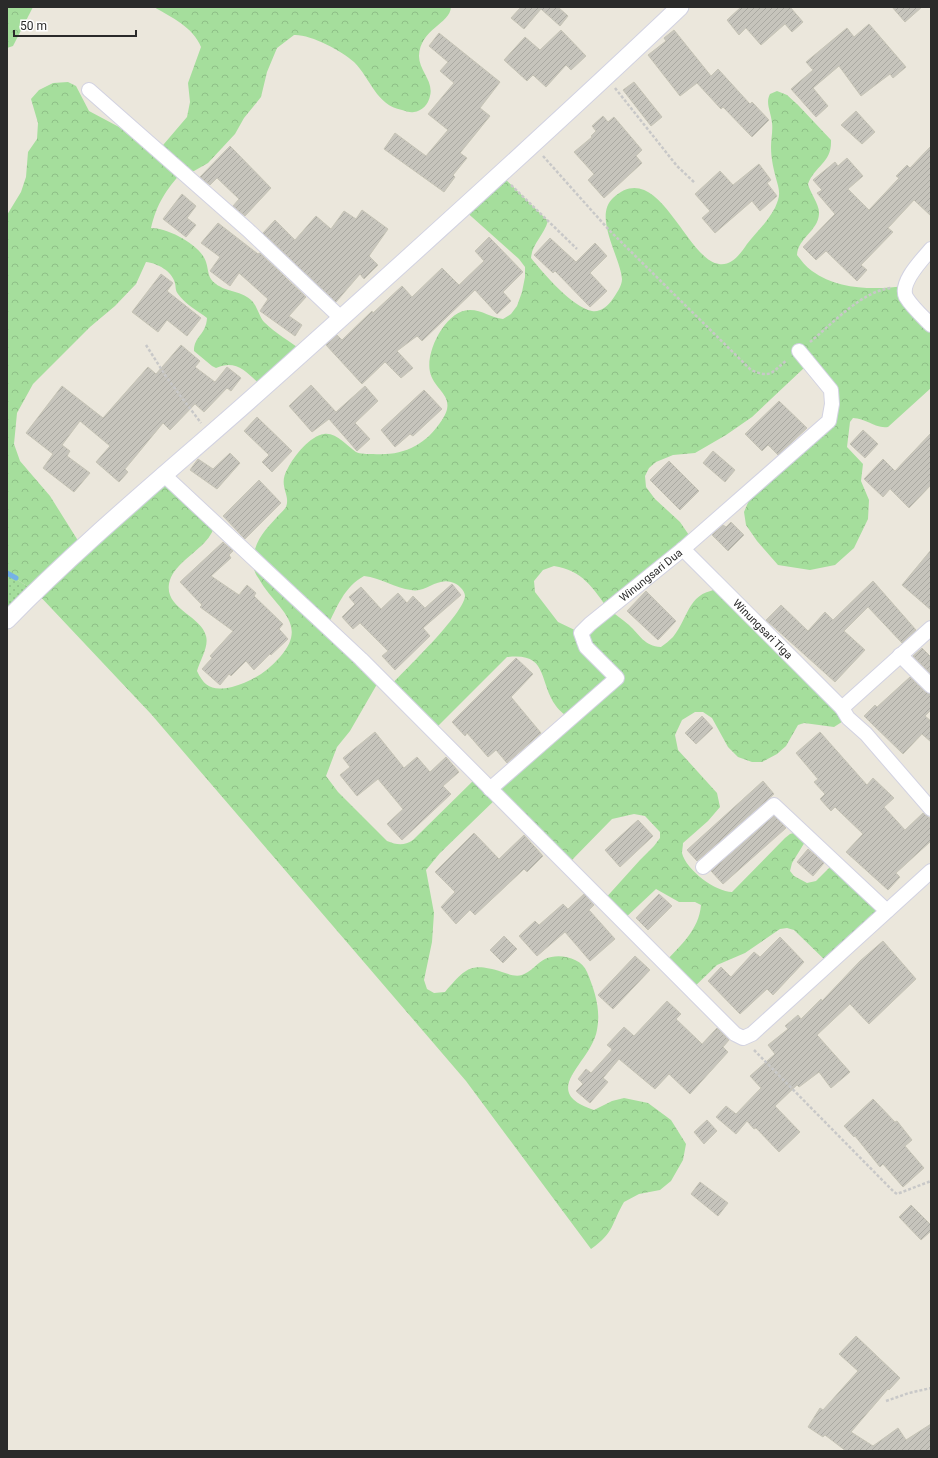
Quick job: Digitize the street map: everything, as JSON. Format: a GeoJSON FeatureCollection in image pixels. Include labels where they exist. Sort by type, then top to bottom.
{"type":"FeatureCollection","features":[{"type":"Feature","properties":{"kind":"street"},"geometry":{"type":"LineString","coordinates":[[7,620],[82,547],[163,474],[501,175],[680,7]]}},
{"type":"Feature","properties":{"kind":"street"},"geometry":{"type":"LineString","coordinates":[[90,90],[248,230],[341,318]]}},
{"type":"Feature","properties":{"kind":"street"},"geometry":{"type":"LineString","coordinates":[[931,249],[911,273],[905,286],[906,296],[931,325]]}},
{"type":"Feature","properties":{"kind":"street","name":"Winungsari Dua"},"geometry":{"type":"LineString","coordinates":[[490,789],[617,678],[586,647],[581,633],[590,624],[683,549],[829,421],[832,404],[831,390],[798,351]]}},
{"type":"Feature","properties":{"kind":"street"},"geometry":{"type":"LineString","coordinates":[[163,474],[361,659],[736,1034],[743,1038],[752,1034],[931,871]]}},
{"type":"Feature","properties":{"kind":"street","name":"Winungsari Tiga"},"geometry":{"type":"LineString","coordinates":[[683,549],[842,708],[848,718],[866,734],[931,809]]}},
{"type":"Feature","properties":{"kind":"street"},"geometry":{"type":"LineString","coordinates":[[842,708],[931,628]]}},
{"type":"Feature","properties":{"kind":"street"},"geometry":{"type":"LineString","coordinates":[[900,655],[931,686]]}},
{"type":"Feature","properties":{"kind":"street"},"geometry":{"type":"LineString","coordinates":[[703,867],[774,805],[887,911]]}},
{"type":"Feature","properties":{"kind":"path"},"geometry":{"type":"LineString","coordinates":[[606,77],[677,166],[695,183]]}},
{"type":"Feature","properties":{"kind":"path"},"geometry":{"type":"LineString","coordinates":[[533,145],[609,230],[751,370],[762,375],[771,373],[867,296],[879,289],[905,286]]}},
{"type":"Feature","properties":{"kind":"path"},"geometry":{"type":"LineString","coordinates":[[501,175],[577,249]]}},
{"type":"Feature","properties":{"kind":"path"},"geometry":{"type":"LineString","coordinates":[[146,346],[167,378],[210,434]]}},
{"type":"Feature","properties":{"kind":"path"},"geometry":{"type":"LineString","coordinates":[[743,1038],[894,1192],[898,1194],[931,1181]]}},
{"type":"Feature","properties":{"kind":"path"},"geometry":{"type":"LineString","coordinates":[[886,1401],[909,1392],[931,1388]]}},
{"type":"Feature","properties":{"kind":"green space"},"geometry":{"type":"Polygon","coordinates":[[[7,7],[33,7],[13,46],[7,48],[7,7]]]}},
{"type":"Feature","properties":{"kind":"green space"},"geometry":{"type":"Polygon","coordinates":[[[154,7],[451,7],[446,18],[429,33],[424,39],[421,47],[419,56],[421,66],[431,91],[428,102],[422,109],[411,112],[393,107],[386,103],[360,69],[349,58],[334,48],[317,40],[301,35],[294,35],[277,48],[267,72],[261,97],[244,118],[235,134],[208,163],[194,171],[182,172],[167,191],[156,211],[151,228],[175,234],[191,244],[203,256],[213,282],[220,287],[239,293],[248,298],[254,303],[264,322],[268,326],[304,352],[263,388],[248,373],[236,366],[223,365],[216,368],[212,366],[194,351],[196,342],[205,328],[207,318],[181,298],[176,291],[175,283],[171,275],[164,268],[146,262],[136,284],[33,384],[17,413],[14,444],[20,461],[50,496],[82,547],[163,474],[216,524],[207,540],[176,569],[170,580],[169,590],[171,598],[183,611],[197,622],[203,629],[206,636],[207,640],[205,649],[197,671],[203,681],[210,687],[220,689],[232,687],[246,682],[264,672],[280,657],[288,645],[292,635],[291,625],[287,616],[255,572],[254,552],[259,539],[286,507],[287,498],[284,485],[285,474],[298,452],[313,438],[324,434],[337,437],[356,452],[364,454],[394,453],[404,451],[421,443],[435,429],[446,412],[446,399],[444,394],[432,379],[429,363],[434,343],[446,324],[453,316],[470,310],[479,311],[503,319],[511,314],[517,306],[522,292],[525,267],[519,259],[463,209],[501,175],[548,221],[534,248],[531,258],[567,297],[584,308],[592,311],[598,311],[606,307],[617,293],[622,282],[620,270],[609,237],[606,215],[608,206],[613,198],[629,189],[644,190],[658,199],[695,246],[707,258],[719,264],[728,263],[736,258],[769,218],[779,198],[779,189],[772,156],[772,126],[768,101],[770,94],[777,91],[787,95],[831,140],[829,154],[808,184],[819,210],[818,220],[798,249],[797,255],[810,269],[833,282],[869,288],[905,286],[931,325],[931,388],[888,427],[879,426],[858,418],[853,418],[850,422],[847,447],[863,464],[861,481],[869,500],[868,519],[854,548],[835,565],[810,570],[778,565],[757,541],[746,525],[744,512],[750,498],[829,421],[831,390],[804,368],[752,417],[726,435],[695,453],[673,455],[656,462],[649,468],[645,476],[646,487],[655,499],[680,522],[693,541],[608,609],[629,625],[650,645],[661,647],[673,637],[696,599],[711,591],[723,589],[848,718],[834,727],[804,723],[798,725],[786,746],[777,754],[762,762],[752,762],[738,757],[728,747],[712,718],[703,712],[695,712],[682,720],[675,735],[678,750],[717,793],[720,807],[708,821],[683,843],[682,853],[685,860],[695,873],[710,884],[725,891],[732,892],[785,838],[790,834],[801,831],[808,837],[792,863],[790,871],[794,876],[807,883],[816,881],[835,862],[887,911],[829,964],[794,930],[787,928],[780,929],[745,953],[717,965],[691,990],[664,963],[693,930],[697,922],[701,905],[695,902],[679,902],[656,889],[622,921],[603,901],[660,838],[660,832],[645,816],[634,814],[612,819],[567,865],[498,797],[440,853],[426,870],[434,913],[432,942],[424,980],[427,989],[434,993],[445,992],[458,977],[469,969],[491,969],[517,976],[525,974],[550,957],[556,956],[575,960],[584,967],[595,993],[598,1008],[598,1023],[593,1042],[568,1085],[570,1094],[578,1103],[594,1110],[612,1101],[624,1098],[648,1103],[671,1120],[686,1144],[683,1160],[671,1181],[660,1190],[639,1194],[624,1202],[609,1232],[591,1249],[466,1081],[151,714],[36,592],[7,573],[7,215],[21,192],[26,177],[28,152],[37,139],[38,123],[31,99],[39,90],[53,83],[68,82],[76,86],[89,111],[119,127],[151,154],[158,151],[187,117],[190,102],[188,83],[201,47],[193,34],[187,28],[154,7]],[[554,566],[543,570],[534,581],[535,592],[558,622],[581,633],[608,609],[592,587],[572,571],[554,566]],[[364,576],[346,592],[327,627],[380,679],[350,731],[337,747],[326,776],[338,792],[387,841],[403,844],[413,840],[478,776],[490,788],[570,719],[556,706],[550,697],[540,670],[536,664],[530,659],[507,657],[433,731],[389,687],[432,643],[455,616],[465,596],[464,591],[458,585],[446,581],[421,589],[411,590],[364,576]]]}},
{"type":"Feature","properties":{"kind":"green space"},"geometry":{"type":"Polygon","coordinates":[[[7,573],[36,592],[7,620],[7,573]]]}},
{"type":"Feature","properties":{"kind":"building"},"geometry":{"type":"Polygon","coordinates":[[[521,7],[558,7],[568,16],[560,26],[541,9],[524,29],[511,18],[521,7]]]}},
{"type":"Feature","properties":{"kind":"building"},"geometry":{"type":"Polygon","coordinates":[[[741,7],[790,7],[803,22],[792,32],[785,24],[761,45],[746,28],[739,35],[727,20],[741,7]]]}},
{"type":"Feature","properties":{"kind":"building"},"geometry":{"type":"Polygon","coordinates":[[[892,7],[922,7],[905,22],[892,7]]]}},
{"type":"Feature","properties":{"kind":"building"},"geometry":{"type":"Polygon","coordinates":[[[869,24],[906,67],[893,78],[890,74],[861,96],[839,66],[813,88],[828,106],[816,117],[791,89],[813,70],[806,62],[847,28],[854,37],[869,24]]]}},
{"type":"Feature","properties":{"kind":"building"},"geometry":{"type":"Polygon","coordinates":[[[561,30],[586,56],[571,70],[566,65],[546,87],[533,75],[527,81],[504,60],[525,37],[540,50],[561,30]]]}},
{"type":"Feature","properties":{"kind":"building"},"geometry":{"type":"Polygon","coordinates":[[[674,30],[711,76],[718,69],[750,104],[752,102],[769,120],[752,137],[723,107],[721,109],[697,83],[680,96],[648,55],[666,41],[664,38],[674,30]]]}},
{"type":"Feature","properties":{"kind":"building"},"geometry":{"type":"Polygon","coordinates":[[[439,33],[500,82],[480,108],[490,116],[460,153],[467,158],[453,175],[455,177],[444,192],[384,149],[395,133],[426,156],[448,130],[428,114],[454,83],[440,71],[448,62],[429,46],[439,33]]]}},
{"type":"Feature","properties":{"kind":"building"},"geometry":{"type":"Polygon","coordinates":[[[634,82],[662,117],[651,126],[623,90],[634,82]]]}},
{"type":"Feature","properties":{"kind":"building"},"geometry":{"type":"Polygon","coordinates":[[[856,111],[875,132],[862,144],[841,125],[856,111]]]}},
{"type":"Feature","properties":{"kind":"building"},"geometry":{"type":"Polygon","coordinates":[[[603,116],[608,122],[614,117],[642,150],[636,156],[642,163],[604,198],[588,180],[594,174],[574,152],[592,137],[591,136],[596,131],[592,126],[603,116]]]}},
{"type":"Feature","properties":{"kind":"building"},"geometry":{"type":"Polygon","coordinates":[[[230,146],[271,188],[245,216],[233,206],[239,199],[217,178],[210,185],[200,177],[230,146]]]}},
{"type":"Feature","properties":{"kind":"building"},"geometry":{"type":"Polygon","coordinates":[[[931,146],[931,216],[914,200],[888,228],[893,232],[861,265],[867,270],[857,281],[826,251],[816,260],[803,247],[835,214],[817,193],[822,190],[813,180],[835,162],[838,166],[847,158],[863,176],[848,189],[869,210],[899,178],[896,176],[907,165],[910,168],[931,146]]]}},
{"type":"Feature","properties":{"kind":"building"},"geometry":{"type":"Polygon","coordinates":[[[759,164],[771,180],[767,183],[777,196],[760,211],[752,201],[715,233],[702,218],[710,211],[695,194],[720,171],[733,185],[759,164]]]}},
{"type":"Feature","properties":{"kind":"building"},"geometry":{"type":"Polygon","coordinates":[[[182,194],[196,206],[187,218],[196,225],[186,237],[163,219],[182,194]]]}},
{"type":"Feature","properties":{"kind":"building"},"geometry":{"type":"Polygon","coordinates":[[[362,210],[388,229],[369,256],[378,265],[364,279],[360,274],[336,302],[263,233],[275,220],[295,240],[316,216],[331,229],[344,211],[356,219],[362,210]]]}},
{"type":"Feature","properties":{"kind":"building"},"geometry":{"type":"Polygon","coordinates":[[[218,223],[258,254],[260,253],[306,297],[289,316],[302,325],[295,336],[260,311],[268,299],[239,273],[230,286],[210,271],[220,257],[201,243],[218,223]]]}},
{"type":"Feature","properties":{"kind":"building"},"geometry":{"type":"Polygon","coordinates":[[[489,237],[523,272],[503,292],[511,301],[497,314],[475,290],[422,341],[417,336],[397,351],[413,368],[401,378],[385,362],[362,384],[326,345],[337,335],[342,340],[372,311],[373,313],[402,286],[412,297],[442,268],[459,285],[484,261],[475,251],[489,237]]]}},
{"type":"Feature","properties":{"kind":"building"},"geometry":{"type":"Polygon","coordinates":[[[550,238],[576,262],[595,243],[607,256],[590,273],[607,291],[590,307],[555,271],[553,273],[534,255],[550,238]]]}},
{"type":"Feature","properties":{"kind":"building"},"geometry":{"type":"Polygon","coordinates":[[[161,274],[173,283],[167,291],[201,318],[187,336],[167,320],[158,332],[132,312],[161,274]]]}},
{"type":"Feature","properties":{"kind":"building"},"geometry":{"type":"Polygon","coordinates":[[[181,345],[200,361],[195,367],[215,382],[227,367],[241,378],[231,391],[227,388],[204,412],[195,404],[170,430],[163,423],[125,469],[128,472],[119,482],[96,462],[110,446],[80,421],[62,445],[70,451],[67,456],[90,473],[74,492],[43,468],[53,454],[26,433],[62,386],[103,418],[148,367],[156,374],[181,345]]]}},
{"type":"Feature","properties":{"kind":"building"},"geometry":{"type":"Polygon","coordinates":[[[311,385],[336,412],[365,386],[378,401],[355,423],[370,439],[357,451],[329,419],[312,432],[289,406],[311,385]]]}},
{"type":"Feature","properties":{"kind":"building"},"geometry":{"type":"Polygon","coordinates":[[[424,390],[442,409],[413,436],[410,434],[395,447],[381,430],[424,390]]]}},
{"type":"Feature","properties":{"kind":"building"},"geometry":{"type":"Polygon","coordinates":[[[779,401],[807,428],[778,455],[768,445],[762,451],[745,434],[779,401]]]}},
{"type":"Feature","properties":{"kind":"building"},"geometry":{"type":"Polygon","coordinates":[[[257,417],[292,451],[272,472],[262,462],[269,455],[244,431],[257,417]]]}},
{"type":"Feature","properties":{"kind":"building"},"geometry":{"type":"Polygon","coordinates":[[[863,430],[878,444],[865,458],[850,444],[863,430]]]}},
{"type":"Feature","properties":{"kind":"building"},"geometry":{"type":"Polygon","coordinates":[[[931,433],[931,485],[909,508],[890,489],[883,497],[864,479],[883,459],[895,471],[931,433]]]}},
{"type":"Feature","properties":{"kind":"building"},"geometry":{"type":"Polygon","coordinates":[[[713,451],[735,470],[725,482],[703,463],[713,451]]]}},
{"type":"Feature","properties":{"kind":"building"},"geometry":{"type":"Polygon","coordinates":[[[230,453],[240,463],[217,489],[190,470],[198,459],[213,469],[230,453]]]}},
{"type":"Feature","properties":{"kind":"building"},"geometry":{"type":"Polygon","coordinates":[[[669,461],[699,491],[680,510],[650,480],[669,461]]]}},
{"type":"Feature","properties":{"kind":"building"},"geometry":{"type":"Polygon","coordinates":[[[259,480],[281,503],[245,539],[223,516],[259,480]]]}},
{"type":"Feature","properties":{"kind":"building"},"geometry":{"type":"Polygon","coordinates":[[[731,522],[744,535],[728,551],[712,535],[723,525],[726,527],[731,522]]]}},
{"type":"Feature","properties":{"kind":"building"},"geometry":{"type":"Polygon","coordinates":[[[223,542],[233,551],[229,555],[231,558],[211,576],[239,595],[247,585],[256,593],[254,596],[283,624],[279,629],[288,639],[254,670],[246,661],[231,676],[229,674],[220,685],[202,669],[212,658],[210,656],[233,631],[200,607],[202,605],[180,582],[223,542]]]}},
{"type":"Feature","properties":{"kind":"building"},"geometry":{"type":"Polygon","coordinates":[[[931,550],[931,610],[902,585],[931,550]]]}},
{"type":"Feature","properties":{"kind":"building"},"geometry":{"type":"Polygon","coordinates":[[[873,581],[916,630],[902,643],[868,607],[844,631],[865,650],[835,682],[766,620],[781,605],[808,631],[825,612],[833,620],[873,581]]]}},
{"type":"Feature","properties":{"kind":"building"},"geometry":{"type":"Polygon","coordinates":[[[452,584],[461,595],[423,628],[430,636],[395,670],[382,656],[388,651],[360,623],[353,629],[342,617],[355,604],[349,597],[361,587],[381,609],[398,593],[407,603],[413,596],[425,608],[452,584]]]}},
{"type":"Feature","properties":{"kind":"building"},"geometry":{"type":"Polygon","coordinates":[[[646,591],[676,621],[658,640],[627,611],[646,591]]]}},
{"type":"Feature","properties":{"kind":"building"},"geometry":{"type":"Polygon","coordinates":[[[922,648],[931,657],[931,674],[913,656],[922,648]]]}},
{"type":"Feature","properties":{"kind":"building"},"geometry":{"type":"Polygon","coordinates":[[[516,658],[533,674],[511,697],[541,733],[507,763],[496,750],[488,757],[467,733],[465,736],[452,722],[516,658]]]}},
{"type":"Feature","properties":{"kind":"building"},"geometry":{"type":"Polygon","coordinates":[[[910,677],[925,692],[931,694],[931,710],[925,716],[931,721],[931,742],[922,734],[903,754],[864,716],[875,705],[877,707],[910,677]]]}},
{"type":"Feature","properties":{"kind":"building"},"geometry":{"type":"Polygon","coordinates":[[[702,716],[713,728],[696,744],[685,733],[702,716]]]}},
{"type":"Feature","properties":{"kind":"building"},"geometry":{"type":"Polygon","coordinates":[[[375,732],[404,768],[417,757],[430,772],[446,757],[459,772],[443,786],[451,794],[402,840],[387,824],[403,809],[378,779],[357,796],[340,775],[350,767],[343,758],[375,732]]]}},
{"type":"Feature","properties":{"kind":"building"},"geometry":{"type":"Polygon","coordinates":[[[820,732],[867,785],[873,778],[894,798],[884,807],[905,830],[923,813],[931,819],[931,841],[896,873],[900,877],[888,890],[846,852],[863,834],[835,807],[831,811],[820,799],[825,794],[814,782],[818,779],[796,753],[820,732]]]}},
{"type":"Feature","properties":{"kind":"building"},"geometry":{"type":"Polygon","coordinates":[[[763,781],[774,794],[697,861],[687,850],[763,781]]]}},
{"type":"Feature","properties":{"kind":"building"},"geometry":{"type":"Polygon","coordinates":[[[774,816],[786,828],[723,884],[711,871],[774,816]]]}},
{"type":"Feature","properties":{"kind":"building"},"geometry":{"type":"Polygon","coordinates":[[[638,820],[653,836],[620,867],[605,850],[638,820]]]}},
{"type":"Feature","properties":{"kind":"building"},"geometry":{"type":"Polygon","coordinates":[[[474,833],[499,859],[524,835],[543,856],[527,872],[524,869],[475,915],[470,910],[456,924],[441,907],[455,892],[435,872],[474,833]]]}},
{"type":"Feature","properties":{"kind":"building"},"geometry":{"type":"Polygon","coordinates":[[[808,849],[824,863],[813,876],[797,862],[808,849]]]}},
{"type":"Feature","properties":{"kind":"building"},"geometry":{"type":"Polygon","coordinates":[[[584,894],[594,905],[589,910],[615,939],[590,961],[565,932],[537,956],[519,936],[535,921],[539,925],[563,904],[568,909],[584,894]]]}},
{"type":"Feature","properties":{"kind":"building"},"geometry":{"type":"Polygon","coordinates":[[[659,894],[672,906],[648,930],[636,918],[659,894]]]}},
{"type":"Feature","properties":{"kind":"building"},"geometry":{"type":"Polygon","coordinates":[[[504,936],[517,949],[503,963],[490,950],[504,936]]]}},
{"type":"Feature","properties":{"kind":"building"},"geometry":{"type":"Polygon","coordinates":[[[780,937],[804,962],[773,995],[767,989],[740,1014],[708,981],[721,967],[731,977],[754,952],[760,957],[780,937]]]}},
{"type":"Feature","properties":{"kind":"building"},"geometry":{"type":"Polygon","coordinates":[[[883,941],[916,979],[869,1024],[850,1004],[817,1035],[850,1072],[831,1088],[819,1072],[799,1087],[797,1085],[775,1106],[800,1132],[779,1152],[756,1128],[754,1129],[747,1121],[736,1134],[716,1117],[726,1106],[736,1114],[761,1088],[750,1076],[775,1054],[768,1045],[788,1029],[785,1026],[798,1015],[801,1019],[821,999],[822,1001],[860,961],[883,941]]]}},
{"type":"Feature","properties":{"kind":"building"},"geometry":{"type":"Polygon","coordinates":[[[635,956],[650,970],[613,1009],[598,995],[635,956]]]}},
{"type":"Feature","properties":{"kind":"building"},"geometry":{"type":"Polygon","coordinates":[[[667,1001],[681,1014],[676,1019],[702,1044],[717,1028],[729,1040],[723,1047],[728,1052],[690,1094],[669,1074],[655,1089],[619,1059],[603,1078],[608,1082],[590,1103],[576,1091],[583,1084],[578,1079],[586,1069],[591,1073],[611,1051],[612,1049],[607,1045],[624,1027],[634,1036],[667,1001]]]}},
{"type":"Feature","properties":{"kind":"building"},"geometry":{"type":"Polygon","coordinates":[[[873,1099],[895,1122],[897,1121],[912,1140],[905,1146],[924,1168],[903,1187],[883,1164],[880,1167],[855,1136],[854,1137],[844,1126],[873,1099]]]}},
{"type":"Feature","properties":{"kind":"building"},"geometry":{"type":"Polygon","coordinates":[[[707,1120],[717,1131],[704,1144],[694,1132],[707,1120]]]}},
{"type":"Feature","properties":{"kind":"building"},"geometry":{"type":"Polygon","coordinates":[[[700,1182],[728,1203],[718,1216],[691,1194],[700,1182]]]}},
{"type":"Feature","properties":{"kind":"building"},"geometry":{"type":"Polygon","coordinates":[[[911,1205],[931,1225],[931,1231],[921,1240],[899,1217],[911,1205]]]}},
{"type":"Feature","properties":{"kind":"building"},"geometry":{"type":"Polygon","coordinates":[[[856,1336],[900,1378],[889,1390],[888,1389],[851,1432],[873,1446],[898,1428],[906,1440],[931,1424],[931,1451],[846,1451],[825,1435],[823,1437],[808,1427],[820,1408],[823,1410],[858,1371],[839,1354],[856,1336]]]}},
{"type":"Feature","properties":{"kind":"waterway"},"geometry":{"type":"LineString","coordinates":[[7,573],[16,578]]}}]}
